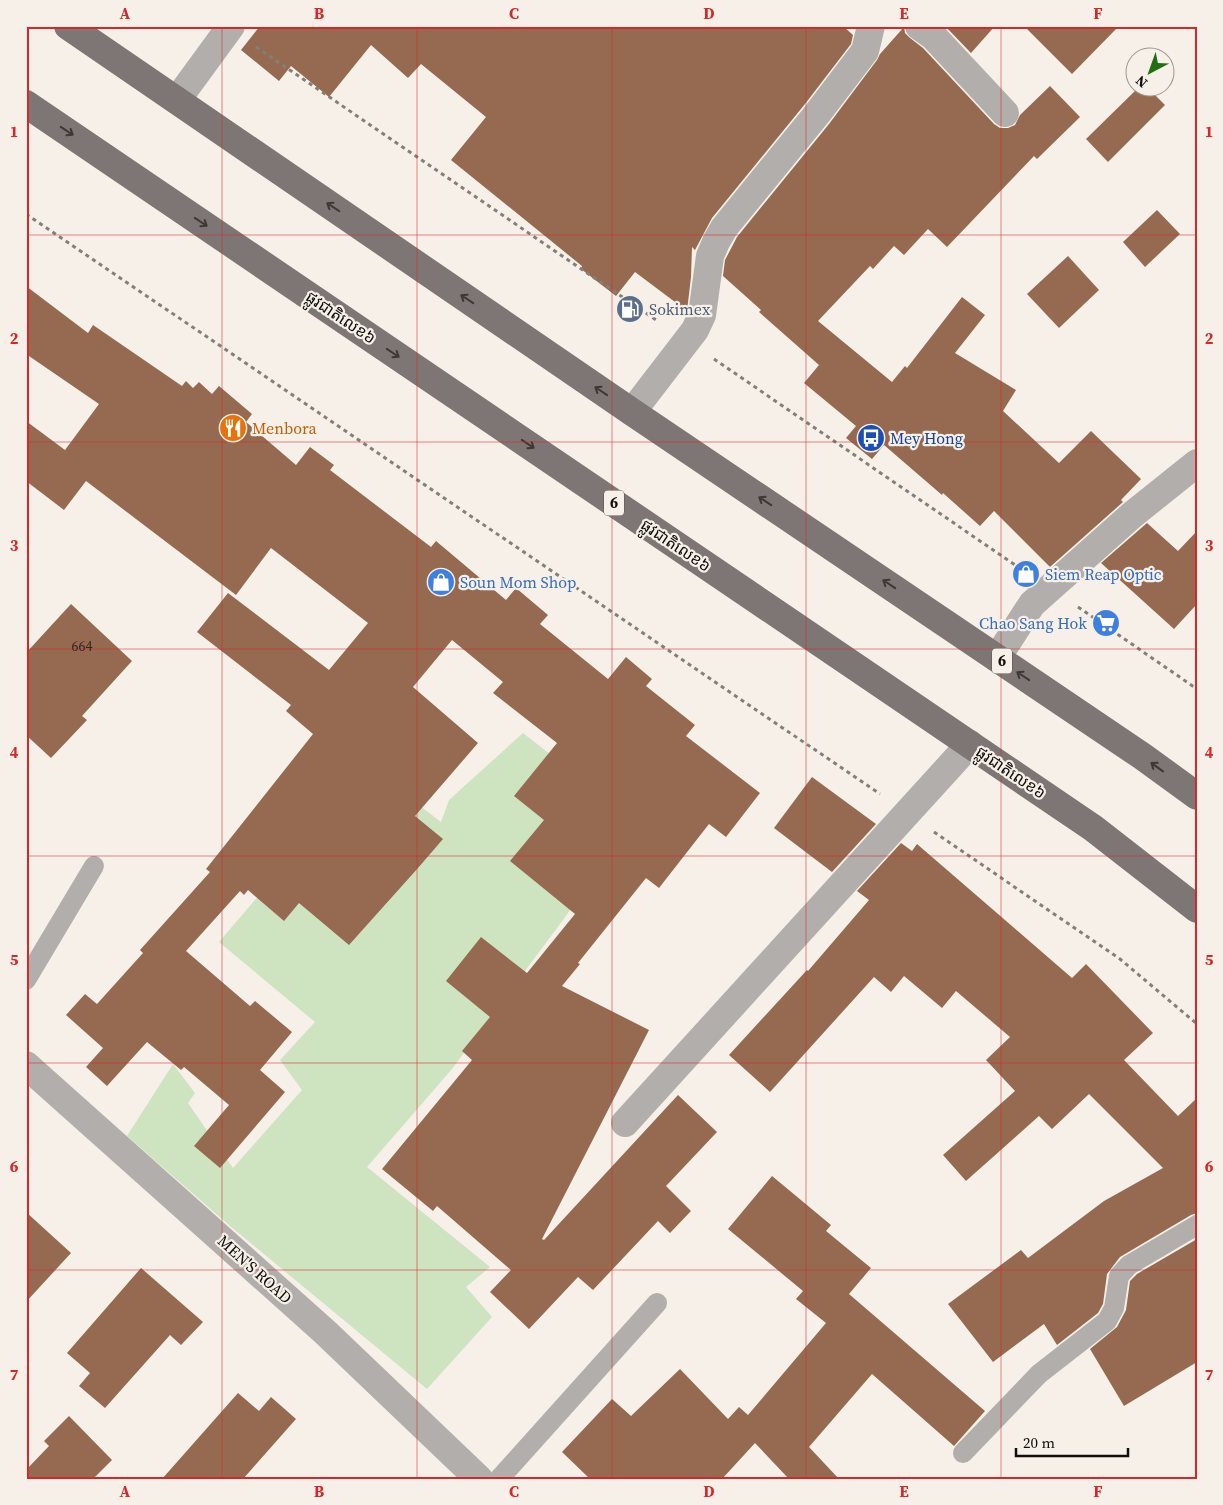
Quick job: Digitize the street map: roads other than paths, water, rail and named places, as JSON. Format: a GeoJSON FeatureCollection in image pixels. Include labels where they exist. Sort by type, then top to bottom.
{"type":"FeatureCollection","features":[{"type":"Feature","properties":{"kind":"main road","name":"6"},"geometry":{"type":"LineString","coordinates":[[68,26],[632,412],[1142,756],[1197,796]]}},
{"type":"Feature","properties":{"kind":"main road","name":"ផ្លូវជាតិលេខ៦"},"geometry":{"type":"LineString","coordinates":[[26,104],[1093,828],[1197,909]]}},
{"type":"Feature","properties":{"kind":"street"},"geometry":{"type":"LineString","coordinates":[[177,100],[231,26]]}},
{"type":"Feature","properties":{"kind":"street"},"geometry":{"type":"LineString","coordinates":[[632,412],[695,330],[702,315],[710,256],[724,228],[817,114],[865,51],[871,26]]}},
{"type":"Feature","properties":{"kind":"street"},"geometry":{"type":"LineString","coordinates":[[919,26],[933,36],[1005,113]]}},
{"type":"Feature","properties":{"kind":"street"},"geometry":{"type":"LineString","coordinates":[[997,658],[1032,604],[1132,515],[1197,463]]}},
{"type":"Feature","properties":{"kind":"street"},"geometry":{"type":"LineString","coordinates":[[625,1123],[970,744]]}},
{"type":"Feature","properties":{"kind":"street","name":"MEN'S ROAD"},"geometry":{"type":"LineString","coordinates":[[26,1065],[325,1332],[479,1479]]}},
{"type":"Feature","properties":{"kind":"lane"},"geometry":{"type":"LineString","coordinates":[[26,980],[94,866]]}},
{"type":"Feature","properties":{"kind":"lane"},"geometry":{"type":"LineString","coordinates":[[963,1453],[1027,1385],[1107,1321],[1114,1308],[1119,1276],[1129,1265],[1197,1225]]}},
{"type":"Feature","properties":{"kind":"lane"},"geometry":{"type":"LineString","coordinates":[[499,1479],[657,1303]]}},
{"type":"Feature","properties":{"kind":"place","name":"Sokimex"},"geometry":{"type":"Point","coordinates":[630,309]}},
{"type":"Feature","properties":{"kind":"place","name":"Menbora"},"geometry":{"type":"Point","coordinates":[233,428]}},
{"type":"Feature","properties":{"kind":"place","name":"Mey Hong"},"geometry":{"type":"Point","coordinates":[871,438]}},
{"type":"Feature","properties":{"kind":"place","name":"Siem Reap Optic"},"geometry":{"type":"Point","coordinates":[1026,574]}},
{"type":"Feature","properties":{"kind":"place","name":"Soun Mom Shop"},"geometry":{"type":"Point","coordinates":[441,582]}},
{"type":"Feature","properties":{"kind":"place","name":"Chao Sang Hok"},"geometry":{"type":"Point","coordinates":[1106,623]}}]}
